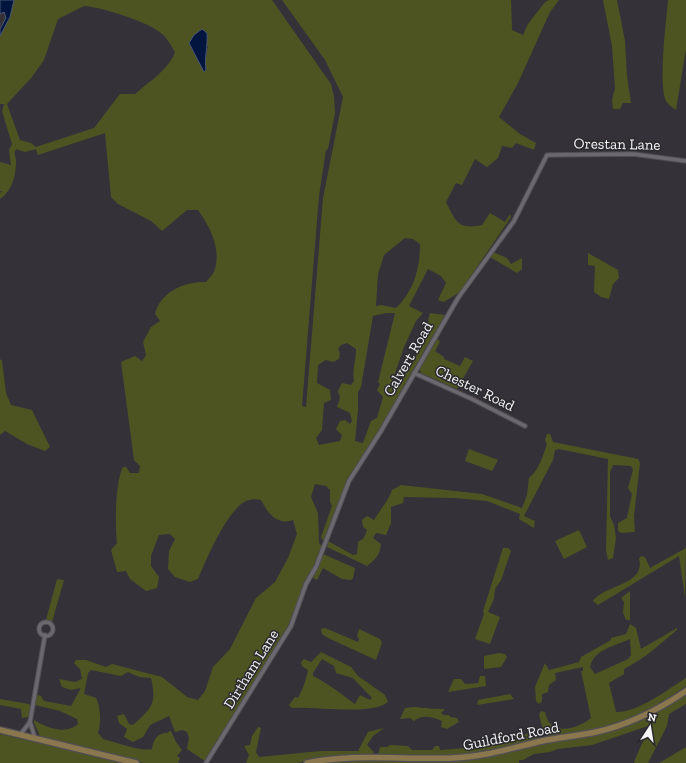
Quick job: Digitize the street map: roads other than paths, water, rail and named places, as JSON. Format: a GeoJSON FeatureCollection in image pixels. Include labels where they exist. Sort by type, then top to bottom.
{"type":"FeatureCollection","features":[{"type":"Feature","properties":{"kind":"main road","name":"Guildford Road"},"geometry":{"type":"LineString","coordinates":[[307,763],[337,758],[452,758],[485,756],[544,741],[596,732],[632,721],[665,705],[686,690]]}},
{"type":"Feature","properties":{"kind":"main road"},"geometry":{"type":"LineString","coordinates":[[0,730],[63,744],[136,763]]}},
{"type":"Feature","properties":{"kind":"street","name":"Orestan Lane"},"geometry":{"type":"LineString","coordinates":[[547,155],[633,154],[686,161]]}},
{"type":"Feature","properties":{"kind":"street","name":"Calvert Road"},"geometry":{"type":"LineString","coordinates":[[306,584],[316,567],[349,481],[369,451],[458,298],[514,221],[547,155]]}},
{"type":"Feature","properties":{"kind":"street","name":"Chester Road"},"geometry":{"type":"LineString","coordinates":[[414,373],[472,399],[525,426]]}},
{"type":"Feature","properties":{"kind":"street","name":"Dirtham Lane"},"geometry":{"type":"LineString","coordinates":[[206,763],[288,632],[306,584]]}},
{"type":"Feature","properties":{"kind":"street"},"geometry":{"type":"LineString","coordinates":[[35,738],[30,722],[45,635]]}},
{"type":"Feature","properties":{"kind":"street"},"geometry":{"type":"LineString","coordinates":[[20,735],[30,722]]}},
{"type":"Feature","properties":{"kind":"water"},"geometry":{"type":"Polygon","coordinates":[[[0,0],[14,0],[10,17],[0,36],[0,29],[6,18],[4,12],[0,14],[0,0]]]}},
{"type":"Feature","properties":{"kind":"water"},"geometry":{"type":"Polygon","coordinates":[[[202,29],[207,33],[205,61],[206,70],[204,72],[189,43],[194,35],[202,29]]]}}]}
